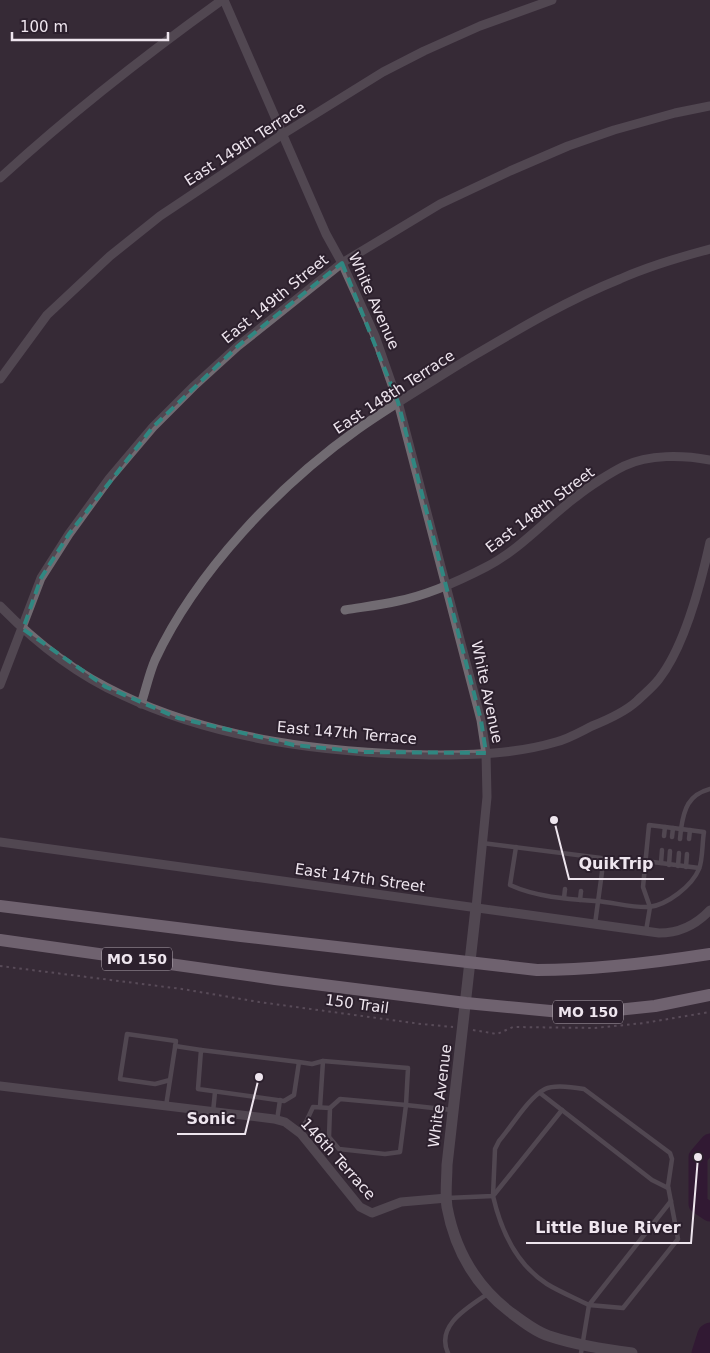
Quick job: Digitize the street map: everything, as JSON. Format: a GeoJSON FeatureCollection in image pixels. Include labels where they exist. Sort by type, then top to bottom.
{"type":"FeatureCollection","features":[{"type":"Feature","properties":{"kind":"main road","name":"MO 150"},"geometry":{"type":"LineString","coordinates":[[0,906],[537,970],[579,970],[643,964],[710,954]]}},
{"type":"Feature","properties":{"kind":"main road","name":"MO 150"},"geometry":{"type":"LineString","coordinates":[[0,940],[275,979],[561,1012],[598,1012],[656,1006],[710,995]]}},
{"type":"Feature","properties":{"kind":"street","name":"White Avenue"},"geometry":{"type":"LineString","coordinates":[[223,0],[326,234],[342,263],[375,336],[398,402],[481,720],[486,753],[486,797],[476,908],[447,1164],[447,1198],[452,1229],[462,1254],[475,1276],[488,1293],[519,1319],[548,1336],[581,1349],[632,1353]]}},
{"type":"Feature","properties":{"kind":"street"},"geometry":{"type":"LineString","coordinates":[[0,178],[52,130],[97,94],[150,52],[223,0]]}},
{"type":"Feature","properties":{"kind":"street","name":"East 149th Terrace"},"geometry":{"type":"LineString","coordinates":[[0,378],[47,315],[110,256],[160,216],[283,134],[383,72],[480,26],[552,0]]}},
{"type":"Feature","properties":{"kind":"street","name":"East 149th Street"},"geometry":{"type":"LineString","coordinates":[[0,685],[42,578],[70,534],[109,480],[153,427],[238,346],[342,263],[440,204],[568,146],[614,130],[675,113],[710,106]]}},
{"type":"Feature","properties":{"kind":"street","name":"East 148th Terrace"},"geometry":{"type":"LineString","coordinates":[[141,704],[154,661],[176,621],[202,582],[231,545],[272,502],[356,430],[398,402],[513,333],[578,297],[621,278],[665,262],[710,249]]}},
{"type":"Feature","properties":{"kind":"street","name":"East 148th Street"},"geometry":{"type":"LineString","coordinates":[[345,610],[399,601],[447,585],[486,567],[526,541],[576,497],[624,466],[670,457],[710,460]]}},
{"type":"Feature","properties":{"kind":"street","name":"East 147th Terrace"},"geometry":{"type":"LineString","coordinates":[[0,606],[23,629],[88,677],[141,704],[178,718],[257,738],[294,745],[386,753],[460,755],[486,753],[532,748],[558,742],[606,720],[635,702],[659,679],[676,650],[701,584],[710,542]]}},
{"type":"Feature","properties":{"kind":"street","name":"East 147th Street"},"geometry":{"type":"LineString","coordinates":[[0,842],[646,931],[672,933],[688,928],[701,920],[710,910]]}},
{"type":"Feature","properties":{"kind":"street","name":"146th Terrace"},"geometry":{"type":"LineString","coordinates":[[0,1086],[285,1122],[298,1132],[360,1207],[366,1211],[378,1212],[401,1202],[447,1198]]}},
{"type":"Feature","properties":{"kind":"lane"},"geometry":{"type":"LineString","coordinates":[[680,838],[684,810],[692,798],[710,789]]}},
{"type":"Feature","properties":{"kind":"lane"},"geometry":{"type":"LineString","coordinates":[[516,847],[510,884],[526,892],[650,907],[672,898],[691,882],[699,868],[704,832],[649,825],[643,887],[650,907],[646,931]]}},
{"type":"Feature","properties":{"kind":"lane"},"geometry":{"type":"LineString","coordinates":[[664,836],[665,827]]}},
{"type":"Feature","properties":{"kind":"lane"},"geometry":{"type":"LineString","coordinates":[[672,837],[673,828]]}},
{"type":"Feature","properties":{"kind":"lane"},"geometry":{"type":"LineString","coordinates":[[689,840],[690,830]]}},
{"type":"Feature","properties":{"kind":"lane"},"geometry":{"type":"LineString","coordinates":[[482,843],[601,858],[602,872],[595,924]]}},
{"type":"Feature","properties":{"kind":"lane"},"geometry":{"type":"LineString","coordinates":[[538,857],[539,850]]}},
{"type":"Feature","properties":{"kind":"lane"},"geometry":{"type":"LineString","coordinates":[[661,864],[662,850]]}},
{"type":"Feature","properties":{"kind":"lane"},"geometry":{"type":"LineString","coordinates":[[669,864],[670,851]]}},
{"type":"Feature","properties":{"kind":"lane"},"geometry":{"type":"LineString","coordinates":[[553,852],[553,858]]}},
{"type":"Feature","properties":{"kind":"lane"},"geometry":{"type":"LineString","coordinates":[[678,866],[679,852]]}},
{"type":"Feature","properties":{"kind":"lane"},"geometry":{"type":"LineString","coordinates":[[568,854],[568,860]]}},
{"type":"Feature","properties":{"kind":"lane"},"geometry":{"type":"LineString","coordinates":[[686,867],[687,854]]}},
{"type":"Feature","properties":{"kind":"lane"},"geometry":{"type":"LineString","coordinates":[[584,856],[584,862]]}},
{"type":"Feature","properties":{"kind":"lane"},"geometry":{"type":"LineString","coordinates":[[645,861],[699,868]]}},
{"type":"Feature","properties":{"kind":"lane"},"geometry":{"type":"LineString","coordinates":[[533,893],[534,886]]}},
{"type":"Feature","properties":{"kind":"lane"},"geometry":{"type":"LineString","coordinates":[[548,896],[549,888]]}},
{"type":"Feature","properties":{"kind":"lane"},"geometry":{"type":"LineString","coordinates":[[564,898],[565,889]]}},
{"type":"Feature","properties":{"kind":"lane"},"geometry":{"type":"LineString","coordinates":[[580,900],[581,891]]}},
{"type":"Feature","properties":{"kind":"lane"},"geometry":{"type":"LineString","coordinates":[[166,1106],[170,1080],[175,1046],[176,1041],[127,1034],[120,1079],[155,1084],[170,1080]]}},
{"type":"Feature","properties":{"kind":"lane"},"geometry":{"type":"LineString","coordinates":[[175,1046],[312,1064],[324,1061],[408,1068],[406,1105],[400,1152],[385,1154],[339,1150],[329,1137],[330,1108],[340,1099],[406,1105],[453,1110]]}},
{"type":"Feature","properties":{"kind":"lane"},"geometry":{"type":"LineString","coordinates":[[201,1050],[198,1089],[284,1101],[294,1095],[299,1062]]}},
{"type":"Feature","properties":{"kind":"lane"},"geometry":{"type":"LineString","coordinates":[[320,1107],[324,1061]]}},
{"type":"Feature","properties":{"kind":"lane"},"geometry":{"type":"LineString","coordinates":[[572,1086],[584,1089],[670,1153],[672,1159],[668,1188],[678,1239],[623,1308],[589,1304],[547,1284],[528,1269],[513,1249],[499,1219],[493,1196],[495,1149],[499,1141],[534,1097],[547,1088],[572,1086]]}},
{"type":"Feature","properties":{"kind":"lane"},"geometry":{"type":"LineString","coordinates":[[213,1112],[215,1092]]}},
{"type":"Feature","properties":{"kind":"lane"},"geometry":{"type":"LineString","coordinates":[[540,1093],[652,1180],[668,1188]]}},
{"type":"Feature","properties":{"kind":"lane"},"geometry":{"type":"LineString","coordinates":[[277,1120],[280,1100]]}},
{"type":"Feature","properties":{"kind":"lane"},"geometry":{"type":"LineString","coordinates":[[298,1132],[306,1122],[313,1107],[330,1108]]}},
{"type":"Feature","properties":{"kind":"lane"},"geometry":{"type":"LineString","coordinates":[[447,1198],[493,1196],[562,1110]]}},
{"type":"Feature","properties":{"kind":"lane"},"geometry":{"type":"LineString","coordinates":[[581,1349],[589,1304],[671,1201]]}},
{"type":"Feature","properties":{"kind":"lane"},"geometry":{"type":"LineString","coordinates":[[448,1353],[444,1345],[447,1329],[461,1313],[488,1293]]}},
{"type":"Feature","properties":{"kind":"path","name":"150 Trail"},"geometry":{"type":"LineString","coordinates":[[0,966],[182,989],[259,1002],[497,1034],[513,1027],[595,1028],[644,1023],[710,1012]]}},
{"type":"Feature","properties":{"kind":"highlighted area"},"geometry":{"type":"Polygon","coordinates":[[[342,263],[398,402],[481,720],[486,753],[363,752],[294,745],[178,718],[106,687],[23,629],[41,578],[69,534],[153,427],[238,346],[342,263]]]}},
{"type":"Feature","properties":{"kind":"waterway"},"geometry":{"type":"LineString","coordinates":[[710,1143],[698,1157],[698,1204],[710,1212]]}},
{"type":"Feature","properties":{"kind":"waterway"},"geometry":{"type":"LineString","coordinates":[[701,1353],[707,1334],[710,1332]]}},
{"type":"Feature","properties":{"kind":"place","name":"QuikTrip"},"geometry":{"type":"Point","coordinates":[554,820]}},
{"type":"Feature","properties":{"kind":"place","name":"Sonic"},"geometry":{"type":"Point","coordinates":[259,1077]}},
{"type":"Feature","properties":{"kind":"place","name":"Little Blue River"},"geometry":{"type":"Point","coordinates":[698,1157]}}]}
